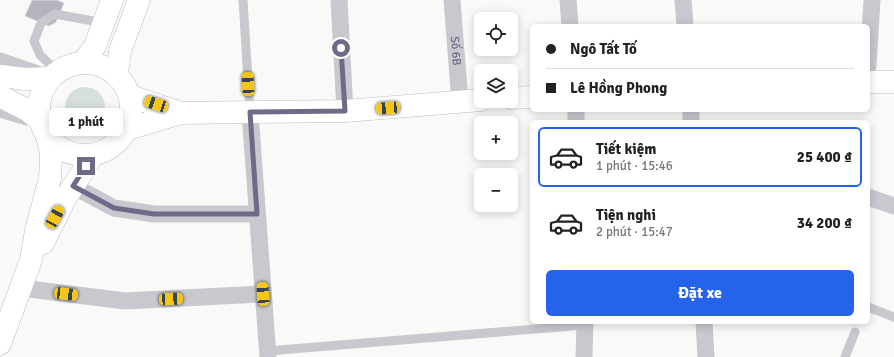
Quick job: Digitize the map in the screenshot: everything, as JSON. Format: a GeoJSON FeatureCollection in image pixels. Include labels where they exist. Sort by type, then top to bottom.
{"type":"FeatureCollection","features":[{"type":"Feature","properties":{"kind":"main road"},"geometry":{"type":"LineString","coordinates":[[116,74],[120,51],[139,0]]}},
{"type":"Feature","properties":{"kind":"main road"},"geometry":{"type":"LineString","coordinates":[[83,62],[95,46],[107,7]]}},
{"type":"Feature","properties":{"kind":"main road"},"geometry":{"type":"LineString","coordinates":[[0,96],[27,110],[43,127],[55,144],[66,151],[79,155],[93,155],[104,152],[114,146],[128,129],[132,113],[130,96],[125,84],[116,74],[106,67],[95,63],[83,62],[70,64],[53,75],[42,91],[39,105],[43,127],[50,147],[50,178],[36,231],[31,260],[0,344]]}},
{"type":"Feature","properties":{"kind":"main road"},"geometry":{"type":"LineString","coordinates":[[0,76],[25,79],[53,75]]}},
{"type":"Feature","properties":{"kind":"main road"},"geometry":{"type":"LineString","coordinates":[[870,82],[894,82]]}},
{"type":"Feature","properties":{"kind":"main road"},"geometry":{"type":"LineString","coordinates":[[130,96],[181,112],[345,111],[470,101]]}},
{"type":"Feature","properties":{"kind":"main road"},"geometry":{"type":"LineString","coordinates":[[518,98],[530,97]]}},
{"type":"Feature","properties":{"kind":"main road"},"geometry":{"type":"LineString","coordinates":[[128,129],[181,112]]}},
{"type":"Feature","properties":{"kind":"main road"},"geometry":{"type":"LineString","coordinates":[[31,260],[41,246],[55,217],[93,155]]}},
{"type":"Feature","properties":{"kind":"street"},"geometry":{"type":"LineString","coordinates":[[339,0],[345,111]]}},
{"type":"Feature","properties":{"kind":"street","name":"Số 6B"},"geometry":{"type":"LineString","coordinates":[[452,0],[470,101]]}},
{"type":"Feature","properties":{"kind":"street"},"geometry":{"type":"LineString","coordinates":[[568,0],[570,24]]}},
{"type":"Feature","properties":{"kind":"street"},"geometry":{"type":"LineString","coordinates":[[682,0],[685,24]]}},
{"type":"Feature","properties":{"kind":"street"},"geometry":{"type":"LineString","coordinates":[[870,33],[872,0]]}},
{"type":"Feature","properties":{"kind":"street"},"geometry":{"type":"LineString","coordinates":[[0,61],[53,75]]}},
{"type":"Feature","properties":{"kind":"street"},"geometry":{"type":"LineString","coordinates":[[0,109],[43,127]]}},
{"type":"Feature","properties":{"kind":"street"},"geometry":{"type":"LineString","coordinates":[[250,112],[267,354]]}},
{"type":"Feature","properties":{"kind":"street"},"geometry":{"type":"LineString","coordinates":[[73,186],[114,208],[154,214],[257,214]]}},
{"type":"Feature","properties":{"kind":"street"},"geometry":{"type":"LineString","coordinates":[[870,198],[894,206]]}},
{"type":"Feature","properties":{"kind":"street"},"geometry":{"type":"LineString","coordinates":[[21,288],[125,301],[263,294]]}},
{"type":"Feature","properties":{"kind":"street"},"geometry":{"type":"LineString","coordinates":[[584,357],[585,324]]}},
{"type":"Feature","properties":{"kind":"street"},"geometry":{"type":"LineString","coordinates":[[704,324],[706,357]]}},
{"type":"Feature","properties":{"kind":"lane"},"geometry":{"type":"LineString","coordinates":[[243,0],[250,112]]}},
{"type":"Feature","properties":{"kind":"lane"},"geometry":{"type":"LineString","coordinates":[[53,75],[40,55],[34,41],[41,24],[54,14],[107,7]]}},
{"type":"Feature","properties":{"kind":"lane"},"geometry":{"type":"LineString","coordinates":[[870,308],[894,316]]}},
{"type":"Feature","properties":{"kind":"lane"},"geometry":{"type":"LineString","coordinates":[[267,354],[575,324]]}},
{"type":"Feature","properties":{"kind":"lane"},"geometry":{"type":"LineString","coordinates":[[845,357],[855,332]]}},
{"type":"Feature","properties":{"kind":"shaded area"},"geometry":{"type":"Polygon","coordinates":[[[85,87],[96,90],[102,96],[105,107],[102,118],[96,124],[85,127],[74,124],[68,118],[65,107],[68,96],[74,90],[85,87]]]}},
{"type":"Feature","properties":{"kind":"building"},"geometry":{"type":"Polygon","coordinates":[[[32,0],[57,0],[64,3],[56,22],[49,26],[25,16],[32,0]]]}},
{"type":"Feature","properties":{"kind":"route"},"geometry":{"type":"LineString","coordinates":[[86,166],[73,186],[114,208],[154,214],[257,214],[250,112],[345,111],[341,48]]}}]}
